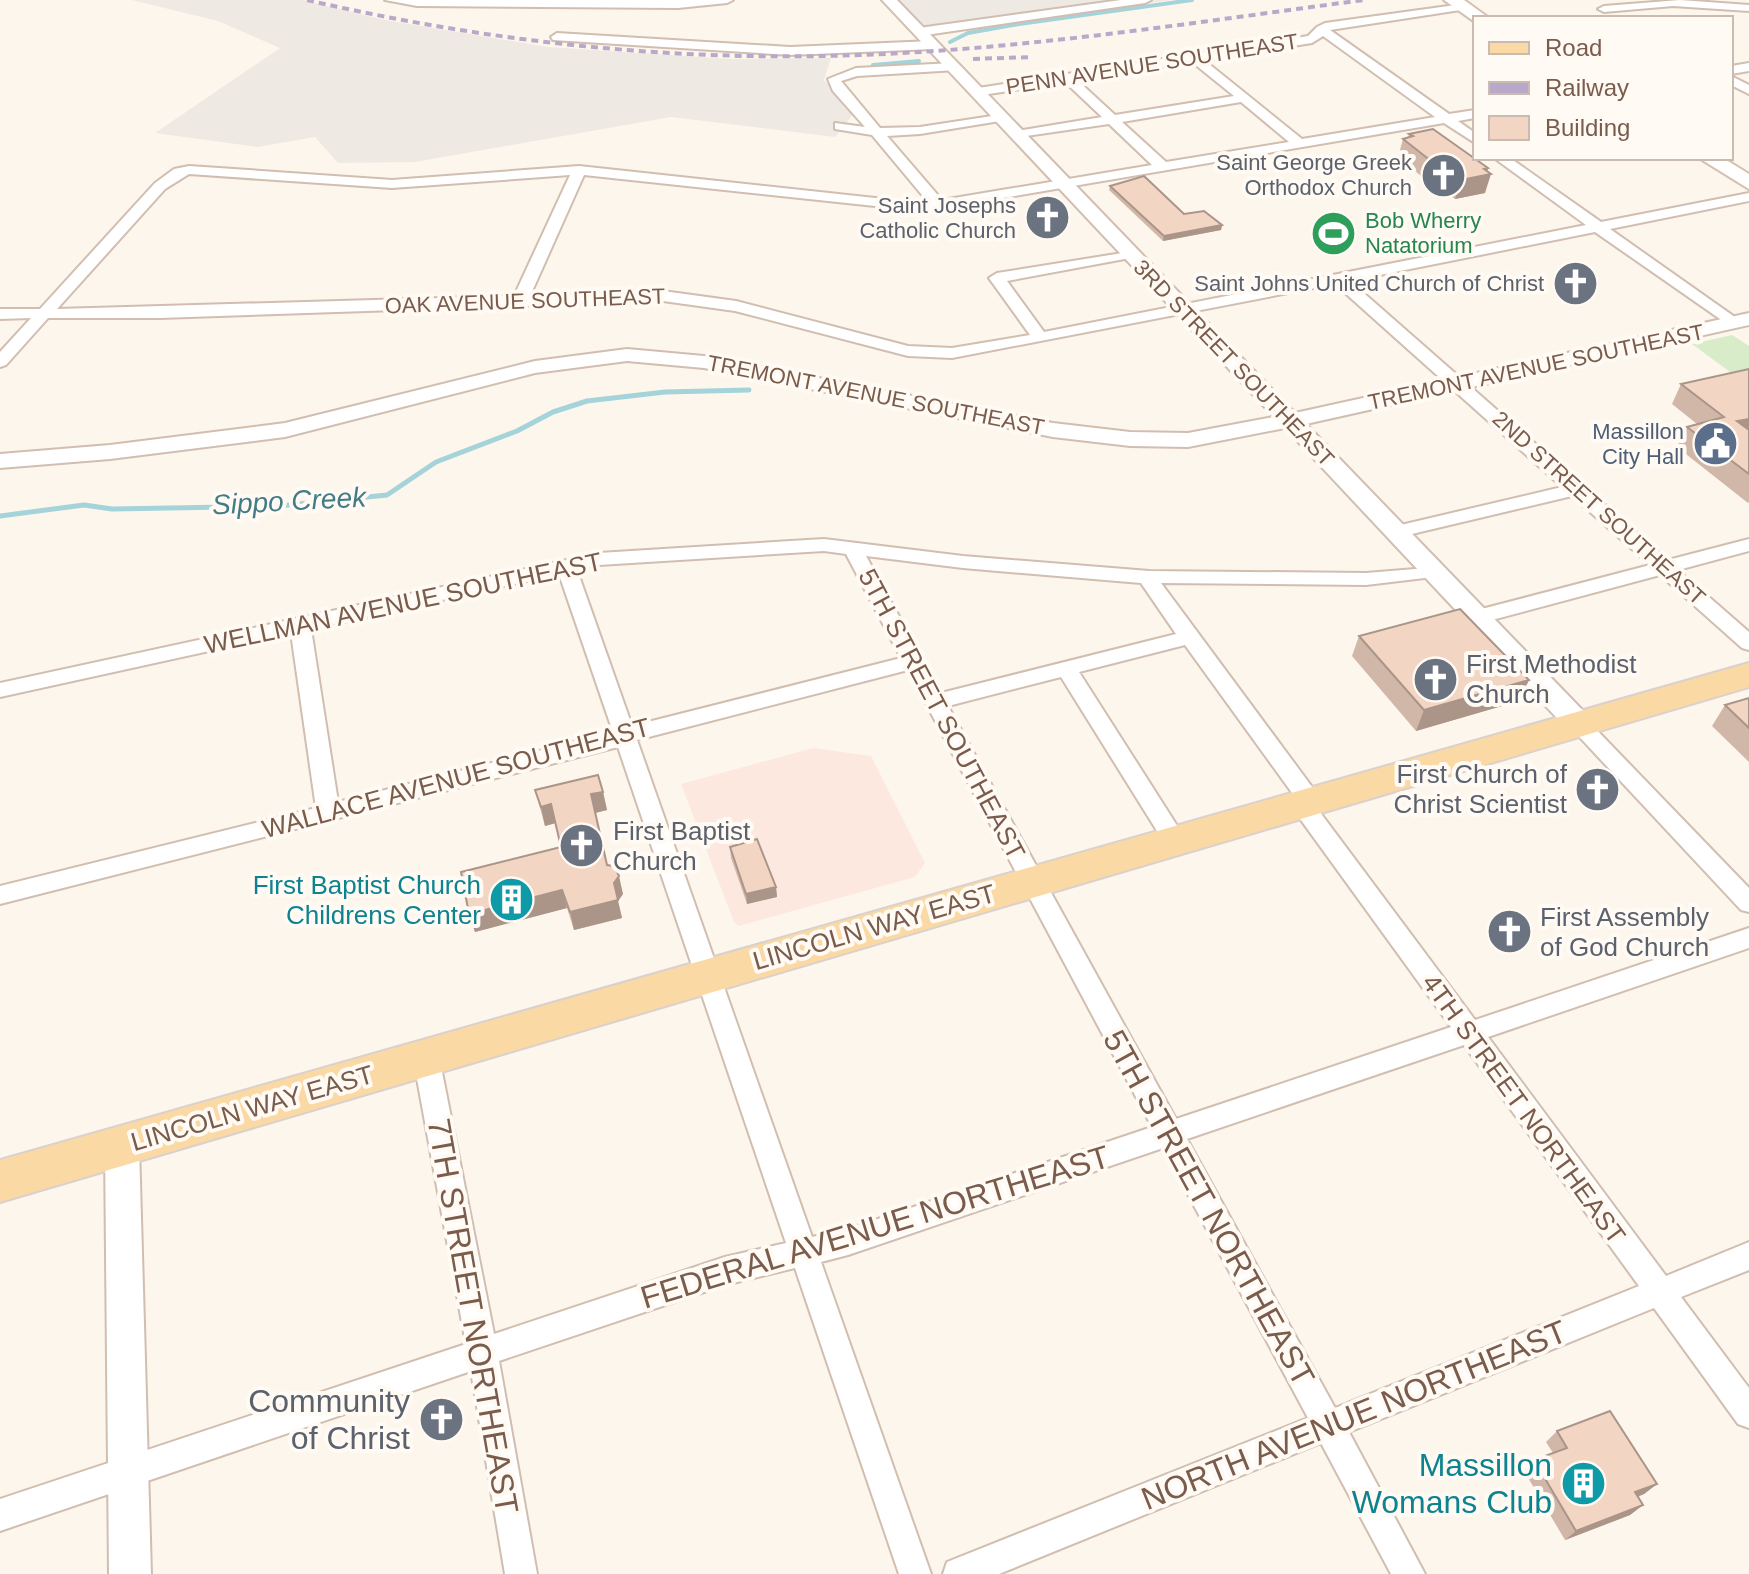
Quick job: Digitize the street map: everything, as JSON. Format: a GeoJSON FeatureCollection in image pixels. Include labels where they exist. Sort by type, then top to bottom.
{"type":"FeatureCollection","features":[{"type":"Feature","properties":{"kind":"main road"},"geometry":{"type":"LineString","coordinates":[[1458,3],[1478,16]]}},
{"type":"Feature","properties":{"kind":"main road"},"geometry":{"type":"LineString","coordinates":[[1712,160],[1749,183]]}},
{"type":"Feature","properties":{"kind":"main road","name":"LINCOLN WAY EAST"},"geometry":{"type":"LineString","coordinates":[[0,1181],[1749,675]]}},
{"type":"Feature","properties":{"kind":"street"},"geometry":{"type":"LineString","coordinates":[[392,1],[678,5],[727,0]]}},
{"type":"Feature","properties":{"kind":"street","name":"3RD STREET SOUTHEAST"},"geometry":{"type":"LineString","coordinates":[[889,0],[1580,725]]}},
{"type":"Feature","properties":{"kind":"street"},"geometry":{"type":"LineString","coordinates":[[919,32],[1145,0]]}},
{"type":"Feature","properties":{"kind":"street"},"geometry":{"type":"LineString","coordinates":[[1589,0],[1616,16]]}},
{"type":"Feature","properties":{"kind":"street","name":"PENN AVENUE SOUTHEAST"},"geometry":{"type":"LineString","coordinates":[[976,92],[1312,39],[1319,35],[1321,29],[1458,3]]}},
{"type":"Feature","properties":{"kind":"street"},"geometry":{"type":"LineString","coordinates":[[1604,9],[1673,3],[1749,8]]}},
{"type":"Feature","properties":{"kind":"street"},"geometry":{"type":"LineString","coordinates":[[1321,29],[1473,138]]}},
{"type":"Feature","properties":{"kind":"street"},"geometry":{"type":"LineString","coordinates":[[557,37],[790,51],[933,45]]}},
{"type":"Feature","properties":{"kind":"street"},"geometry":{"type":"LineString","coordinates":[[1195,58],[1301,145]]}},
{"type":"Feature","properties":{"kind":"street"},"geometry":{"type":"LineString","coordinates":[[938,205],[880,134],[837,88],[835,78],[866,71],[953,67]]}},
{"type":"Feature","properties":{"kind":"street"},"geometry":{"type":"LineString","coordinates":[[1068,78],[1164,168]]}},
{"type":"Feature","properties":{"kind":"street"},"geometry":{"type":"LineString","coordinates":[[1017,135],[1245,98]]}},
{"type":"Feature","properties":{"kind":"street"},"geometry":{"type":"LineString","coordinates":[[0,362],[160,186],[179,172],[219,170],[392,184],[579,170],[903,205],[938,205],[1473,114]]}},
{"type":"Feature","properties":{"kind":"street"},"geometry":{"type":"LineString","coordinates":[[840,126],[880,134],[1000,117]]}},
{"type":"Feature","properties":{"kind":"street"},"geometry":{"type":"LineString","coordinates":[[1504,160],[1744,325]]}},
{"type":"Feature","properties":{"kind":"street"},"geometry":{"type":"LineString","coordinates":[[520,300],[579,170]]}},
{"type":"Feature","properties":{"kind":"street","name":"OAK AVENUE SOUTHEAST"},"geometry":{"type":"LineString","coordinates":[[0,314],[641,296],[687,298],[781,317],[887,347],[930,353],[965,351],[1749,197]]}},
{"type":"Feature","properties":{"kind":"street"},"geometry":{"type":"LineString","coordinates":[[1040,338],[997,278],[1130,254]]}},
{"type":"Feature","properties":{"kind":"street","name":"2ND STREET SOUTHEAST"},"geometry":{"type":"LineString","coordinates":[[1339,279],[1749,643]]}},
{"type":"Feature","properties":{"kind":"street","name":"TREMONT AVENUE SOUTHEAST"},"geometry":{"type":"LineString","coordinates":[[0,461],[110,452],[285,430],[535,367],[618,356],[704,362],[1020,424],[1100,436],[1188,440],[1744,325]]}},
{"type":"Feature","properties":{"kind":"street"},"geometry":{"type":"LineString","coordinates":[[1395,532],[1577,489]]}},
{"type":"Feature","properties":{"kind":"street"},"geometry":{"type":"LineString","coordinates":[[1477,617],[1749,545]]}},
{"type":"Feature","properties":{"kind":"street","name":"WELLMAN AVENUE SOUTHEAST"},"geometry":{"type":"LineString","coordinates":[[0,690],[566,565],[626,557],[851,546],[963,562],[1149,577],[1366,579],[1433,571]]}},
{"type":"Feature","properties":{"kind":"street","name":"5TH STREET SOUTHEAST"},"geometry":{"type":"LineString","coordinates":[[851,546],[1033,883]]}},
{"type":"Feature","properties":{"kind":"street"},"geometry":{"type":"LineString","coordinates":[[566,565],[915,1574]]}},
{"type":"Feature","properties":{"kind":"street","name":"4TH STREET NORTHEAST"},"geometry":{"type":"LineString","coordinates":[[1149,577],[1153,588],[1467,1033],[1749,1413]]}},
{"type":"Feature","properties":{"kind":"street"},"geometry":{"type":"LineString","coordinates":[[300,624],[328,813]]}},
{"type":"Feature","properties":{"kind":"street"},"geometry":{"type":"LineString","coordinates":[[934,702],[1190,637]]}},
{"type":"Feature","properties":{"kind":"street","name":"WALLACE AVENUE SOUTHEAST"},"geometry":{"type":"LineString","coordinates":[[0,895],[913,662]]}},
{"type":"Feature","properties":{"kind":"street"},"geometry":{"type":"LineString","coordinates":[[1066,668],[1175,841]]}},
{"type":"Feature","properties":{"kind":"street"},"geometry":{"type":"LineString","coordinates":[[1580,725],[1749,903]]}},
{"type":"Feature","properties":{"kind":"street","name":"5TH STREET NORTHEAST"},"geometry":{"type":"LineString","coordinates":[[1033,883],[1409,1574]]}},
{"type":"Feature","properties":{"kind":"street","name":"FEDERAL AVENUE NORTHEAST"},"geometry":{"type":"LineString","coordinates":[[0,1515],[725,1271],[848,1242],[1749,938]]}},
{"type":"Feature","properties":{"kind":"street","name":"7TH STREET NORTHEAST"},"geometry":{"type":"LineString","coordinates":[[426,1057],[483,1353],[521,1574]]}},
{"type":"Feature","properties":{"kind":"street"},"geometry":{"type":"LineString","coordinates":[[122,1146],[130,1574]]}},
{"type":"Feature","properties":{"kind":"street","name":"NORTH AVENUE NORTHEAST"},"geometry":{"type":"LineString","coordinates":[[959,1574],[1749,1256]]}},
{"type":"Feature","properties":{"kind":"shaded area"},"geometry":{"type":"Polygon","coordinates":[[[132,0],[302,0],[385,20],[548,47],[731,59],[831,58],[824,80],[854,113],[835,137],[671,117],[415,162],[338,163],[315,137],[257,147],[155,133],[280,48],[218,21],[132,0]]]}},
{"type":"Feature","properties":{"kind":"shaded area"},"geometry":{"type":"Polygon","coordinates":[[[897,0],[1171,0],[929,34],[897,0]]]}},
{"type":"Feature","properties":{"kind":"shaded area"},"geometry":{"type":"Polygon","coordinates":[[[813,748],[871,756],[925,863],[915,877],[739,926],[734,922],[681,784],[813,748]]]}},
{"type":"Feature","properties":{"kind":"green space"},"geometry":{"type":"Polygon","coordinates":[[[1732,335],[1749,346],[1749,386],[1692,344],[1732,335]]]}},
{"type":"Feature","properties":{"kind":"building"},"geometry":{"type":"Polygon","coordinates":[[[1433,129],[1488,168],[1484,169],[1491,174],[1461,180],[1449,175],[1403,139],[1413,136],[1409,134],[1433,129]]]}},
{"type":"Feature","properties":{"kind":"building"},"geometry":{"type":"Polygon","coordinates":[[[1144,176],[1184,214],[1204,211],[1222,225],[1164,236],[1110,186],[1144,176]]]}},
{"type":"Feature","properties":{"kind":"building"},"geometry":{"type":"Polygon","coordinates":[[[1749,369],[1749,419],[1737,421],[1749,430],[1749,474],[1687,427],[1724,417],[1681,384],[1749,369]]]}},
{"type":"Feature","properties":{"kind":"building","name":"First Methodist Church"},"geometry":{"type":"Polygon","coordinates":[[[1460,609],[1529,680],[1424,710],[1359,636],[1460,609]]]}},
{"type":"Feature","properties":{"kind":"building"},"geometry":{"type":"Polygon","coordinates":[[[1749,698],[1749,728],[1725,705],[1749,698]]]}},
{"type":"Feature","properties":{"kind":"building"},"geometry":{"type":"Polygon","coordinates":[[[598,775],[603,792],[591,794],[607,865],[614,866],[619,876],[614,883],[618,900],[570,912],[562,890],[469,914],[461,872],[561,847],[551,804],[541,807],[535,790],[598,775]]]}},
{"type":"Feature","properties":{"kind":"building"},"geometry":{"type":"Polygon","coordinates":[[[757,839],[776,887],[746,894],[730,847],[757,839]]]}},
{"type":"Feature","properties":{"kind":"building","name":"Massillon Womans Club"},"geometry":{"type":"Polygon","coordinates":[[[1610,1411],[1657,1484],[1635,1492],[1643,1505],[1576,1531],[1534,1460],[1567,1448],[1557,1431],[1610,1411]]]}},
{"type":"Feature","properties":{"kind":"waterway","name":"Sippo Creek"},"geometry":{"type":"LineString","coordinates":[[950,42],[968,33],[1013,25],[1192,0]]}},
{"type":"Feature","properties":{"kind":"waterway","name":"Sippo Creek"},"geometry":{"type":"LineString","coordinates":[[873,65],[919,61]]}},
{"type":"Feature","properties":{"kind":"waterway","name":"Sippo Creek"},"geometry":{"type":"LineString","coordinates":[[0,516],[84,505],[112,509],[279,506],[387,495],[436,462],[517,431],[553,412],[587,401],[665,392],[749,390]]}},
{"type":"Feature","properties":{"kind":"railway"},"geometry":{"type":"LineString","coordinates":[[307,0],[512,38],[650,52],[789,56],[986,47],[1112,34],[1364,0]]}},
{"type":"Feature","properties":{"kind":"railway"},"geometry":{"type":"LineString","coordinates":[[973,59],[1033,57]]}},
{"type":"Feature","properties":{"kind":"place","name":"Saint George Greek Orthodox Church"},"geometry":{"type":"Point","coordinates":[1443,175]}},
{"type":"Feature","properties":{"kind":"place","name":"Saint Josephs Catholic Church"},"geometry":{"type":"Point","coordinates":[1047,218]}},
{"type":"Feature","properties":{"kind":"place","name":"Bob Wherry Natatorium"},"geometry":{"type":"Point","coordinates":[1334,233]}},
{"type":"Feature","properties":{"kind":"place","name":"Saint Johns United Church of Christ"},"geometry":{"type":"Point","coordinates":[1575,283]}},
{"type":"Feature","properties":{"kind":"place","name":"Massillon City Hall"},"geometry":{"type":"Point","coordinates":[1715,444]}},
{"type":"Feature","properties":{"kind":"place","name":"First Methodist Church"},"geometry":{"type":"Point","coordinates":[1435,679]}},
{"type":"Feature","properties":{"kind":"place","name":"First Church of Christ Scientist"},"geometry":{"type":"Point","coordinates":[1598,789]}},
{"type":"Feature","properties":{"kind":"place","name":"First Baptist Church"},"geometry":{"type":"Point","coordinates":[582,846]}},
{"type":"Feature","properties":{"kind":"place","name":"First Baptist Church Childrens Center"},"geometry":{"type":"Point","coordinates":[512,900]}},
{"type":"Feature","properties":{"kind":"place","name":"First Assembly of God Church"},"geometry":{"type":"Point","coordinates":[1509,932]}},
{"type":"Feature","properties":{"kind":"place","name":"Community of Christ"},"geometry":{"type":"Point","coordinates":[441,1419]}},
{"type":"Feature","properties":{"kind":"place","name":"Massillon Womans Club"},"geometry":{"type":"Point","coordinates":[1583,1483]}}]}
